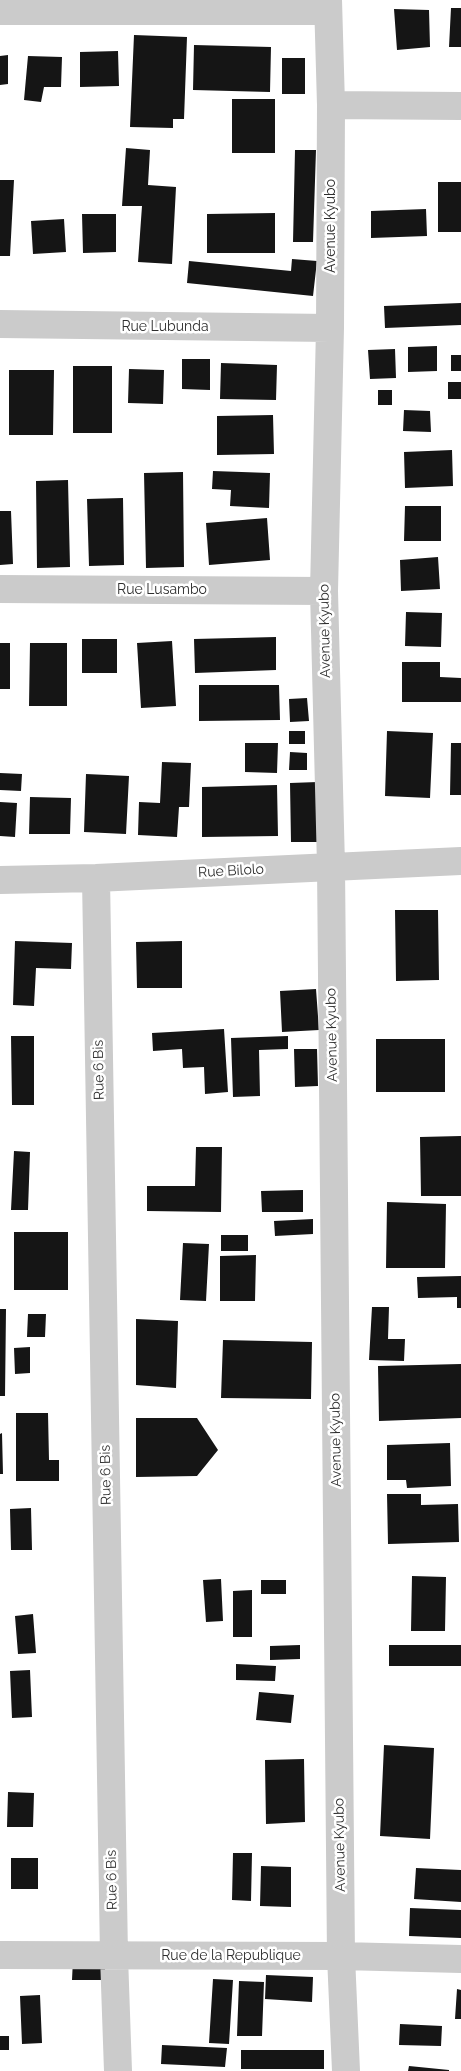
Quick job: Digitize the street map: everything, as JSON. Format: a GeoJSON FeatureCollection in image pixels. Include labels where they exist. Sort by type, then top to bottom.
{"type":"FeatureCollection","features":[{"type":"Feature","properties":{"kind":"street"},"geometry":{"type":"LineString","coordinates":[[0,11],[328,6]]}},
{"type":"Feature","properties":{"kind":"street","name":"Avenue Kyubo"},"geometry":{"type":"LineString","coordinates":[[328,6],[331,105],[330,328],[324,591],[331,866],[341,1956],[346,2071]]}},
{"type":"Feature","properties":{"kind":"street"},"geometry":{"type":"LineString","coordinates":[[331,105],[461,106]]}},
{"type":"Feature","properties":{"kind":"street","name":"Rue Lubunda"},"geometry":{"type":"LineString","coordinates":[[0,324],[330,328]]}},
{"type":"Feature","properties":{"kind":"street","name":"Rue Lusambo"},"geometry":{"type":"LineString","coordinates":[[0,589],[324,591]]}},
{"type":"Feature","properties":{"kind":"street","name":"Rue Bilolo"},"geometry":{"type":"LineString","coordinates":[[0,880],[96,878],[461,861]]}},
{"type":"Feature","properties":{"kind":"street","name":"Rue 6 Bis"},"geometry":{"type":"LineString","coordinates":[[96,878],[114,1956],[118,2071]]}},
{"type":"Feature","properties":{"kind":"street","name":"Rue de la Republique"},"geometry":{"type":"LineString","coordinates":[[0,1955],[341,1956],[461,1959]]}},
{"type":"Feature","properties":{"kind":"building"},"geometry":{"type":"Polygon","coordinates":[[[451,8],[461,8],[461,47],[449,47],[451,8]]]}},
{"type":"Feature","properties":{"kind":"building"},"geometry":{"type":"Polygon","coordinates":[[[394,9],[429,10],[430,47],[397,50],[394,9]]]}},
{"type":"Feature","properties":{"kind":"building"},"geometry":{"type":"Polygon","coordinates":[[[134,35],[187,37],[184,119],[173,119],[173,128],[130,127],[134,35]]]}},
{"type":"Feature","properties":{"kind":"building"},"geometry":{"type":"Polygon","coordinates":[[[194,45],[271,47],[270,92],[193,90],[194,45]]]}},
{"type":"Feature","properties":{"kind":"building"},"geometry":{"type":"Polygon","coordinates":[[[118,51],[119,86],[80,87],[80,52],[118,51]]]}},
{"type":"Feature","properties":{"kind":"building"},"geometry":{"type":"Polygon","coordinates":[[[8,55],[8,84],[0,85],[0,56],[8,55]]]}},
{"type":"Feature","properties":{"kind":"building"},"geometry":{"type":"Polygon","coordinates":[[[28,56],[62,57],[61,87],[44,87],[41,102],[24,100],[28,56]]]}},
{"type":"Feature","properties":{"kind":"building"},"geometry":{"type":"Polygon","coordinates":[[[282,58],[305,58],[305,94],[282,94],[282,58]]]}},
{"type":"Feature","properties":{"kind":"building"},"geometry":{"type":"Polygon","coordinates":[[[232,99],[275,99],[275,153],[232,153],[232,99]]]}},
{"type":"Feature","properties":{"kind":"building"},"geometry":{"type":"Polygon","coordinates":[[[126,148],[150,150],[148,185],[176,187],[172,264],[138,262],[142,206],[122,206],[126,148]]]}},
{"type":"Feature","properties":{"kind":"building"},"geometry":{"type":"Polygon","coordinates":[[[295,150],[316,150],[313,242],[293,242],[295,150]]]}},
{"type":"Feature","properties":{"kind":"building"},"geometry":{"type":"Polygon","coordinates":[[[0,180],[14,180],[10,256],[0,256],[0,180]]]}},
{"type":"Feature","properties":{"kind":"building"},"geometry":{"type":"Polygon","coordinates":[[[438,182],[461,182],[461,232],[438,232],[438,182]]]}},
{"type":"Feature","properties":{"kind":"building"},"geometry":{"type":"Polygon","coordinates":[[[426,209],[427,236],[371,238],[371,211],[426,209]]]}},
{"type":"Feature","properties":{"kind":"building"},"geometry":{"type":"Polygon","coordinates":[[[275,213],[275,253],[207,253],[207,214],[275,213]]]}},
{"type":"Feature","properties":{"kind":"building"},"geometry":{"type":"Polygon","coordinates":[[[82,214],[116,214],[116,252],[83,253],[82,214]]]}},
{"type":"Feature","properties":{"kind":"building"},"geometry":{"type":"Polygon","coordinates":[[[64,219],[66,252],[33,254],[31,221],[64,219]]]}},
{"type":"Feature","properties":{"kind":"building"},"geometry":{"type":"Polygon","coordinates":[[[292,259],[317,261],[313,296],[187,283],[189,261],[291,271],[292,259]]]}},
{"type":"Feature","properties":{"kind":"building"},"geometry":{"type":"Polygon","coordinates":[[[461,303],[461,325],[385,328],[384,306],[461,303]]]}},
{"type":"Feature","properties":{"kind":"building"},"geometry":{"type":"Polygon","coordinates":[[[437,346],[437,371],[408,372],[408,347],[437,346]]]}},
{"type":"Feature","properties":{"kind":"building"},"geometry":{"type":"Polygon","coordinates":[[[395,349],[396,378],[370,379],[368,350],[395,349]]]}},
{"type":"Feature","properties":{"kind":"building"},"geometry":{"type":"Polygon","coordinates":[[[451,355],[461,355],[461,371],[451,371],[451,355]]]}},
{"type":"Feature","properties":{"kind":"building"},"geometry":{"type":"Polygon","coordinates":[[[182,359],[210,359],[210,390],[182,389],[182,359]]]}},
{"type":"Feature","properties":{"kind":"building"},"geometry":{"type":"Polygon","coordinates":[[[221,363],[277,365],[276,400],[220,399],[221,363]]]}},
{"type":"Feature","properties":{"kind":"building"},"geometry":{"type":"Polygon","coordinates":[[[73,366],[112,366],[112,433],[73,433],[73,366]]]}},
{"type":"Feature","properties":{"kind":"building"},"geometry":{"type":"Polygon","coordinates":[[[129,369],[164,370],[163,404],[128,403],[129,369]]]}},
{"type":"Feature","properties":{"kind":"building"},"geometry":{"type":"Polygon","coordinates":[[[9,370],[54,370],[53,435],[9,435],[9,370]]]}},
{"type":"Feature","properties":{"kind":"building"},"geometry":{"type":"Polygon","coordinates":[[[448,382],[461,382],[461,399],[448,399],[448,382]]]}},
{"type":"Feature","properties":{"kind":"building"},"geometry":{"type":"Polygon","coordinates":[[[378,390],[392,390],[392,405],[378,405],[378,390]]]}},
{"type":"Feature","properties":{"kind":"building"},"geometry":{"type":"Polygon","coordinates":[[[404,410],[430,411],[431,432],[403,431],[404,410]]]}},
{"type":"Feature","properties":{"kind":"building"},"geometry":{"type":"Polygon","coordinates":[[[273,415],[274,454],[217,455],[217,416],[273,415]]]}},
{"type":"Feature","properties":{"kind":"building"},"geometry":{"type":"Polygon","coordinates":[[[452,450],[453,486],[405,488],[404,452],[452,450]]]}},
{"type":"Feature","properties":{"kind":"building"},"geometry":{"type":"Polygon","coordinates":[[[213,471],[270,473],[269,508],[230,506],[231,490],[212,489],[213,471]]]}},
{"type":"Feature","properties":{"kind":"building"},"geometry":{"type":"Polygon","coordinates":[[[183,472],[184,567],[146,568],[144,473],[183,472]]]}},
{"type":"Feature","properties":{"kind":"building"},"geometry":{"type":"Polygon","coordinates":[[[68,480],[70,567],[37,568],[36,481],[68,480]]]}},
{"type":"Feature","properties":{"kind":"building"},"geometry":{"type":"Polygon","coordinates":[[[123,498],[124,565],[89,566],[87,499],[123,498]]]}},
{"type":"Feature","properties":{"kind":"building"},"geometry":{"type":"Polygon","coordinates":[[[405,506],[441,506],[441,541],[404,541],[405,506]]]}},
{"type":"Feature","properties":{"kind":"building"},"geometry":{"type":"Polygon","coordinates":[[[0,511],[11,511],[13,564],[0,565],[0,511]]]}},
{"type":"Feature","properties":{"kind":"building"},"geometry":{"type":"Polygon","coordinates":[[[267,518],[270,560],[209,565],[206,523],[267,518]]]}},
{"type":"Feature","properties":{"kind":"building"},"geometry":{"type":"Polygon","coordinates":[[[438,557],[440,589],[401,591],[400,560],[438,557]]]}},
{"type":"Feature","properties":{"kind":"building"},"geometry":{"type":"Polygon","coordinates":[[[406,612],[442,613],[441,647],[405,646],[406,612]]]}},
{"type":"Feature","properties":{"kind":"building"},"geometry":{"type":"Polygon","coordinates":[[[276,637],[276,670],[195,673],[194,639],[276,637]]]}},
{"type":"Feature","properties":{"kind":"building"},"geometry":{"type":"Polygon","coordinates":[[[82,639],[117,639],[117,673],[82,673],[82,639]]]}},
{"type":"Feature","properties":{"kind":"building"},"geometry":{"type":"Polygon","coordinates":[[[172,641],[176,706],[141,708],[137,643],[172,641]]]}},
{"type":"Feature","properties":{"kind":"building"},"geometry":{"type":"Polygon","coordinates":[[[0,643],[10,643],[10,689],[0,689],[0,643]]]}},
{"type":"Feature","properties":{"kind":"building"},"geometry":{"type":"Polygon","coordinates":[[[30,643],[67,643],[67,706],[29,706],[30,643]]]}},
{"type":"Feature","properties":{"kind":"building"},"geometry":{"type":"Polygon","coordinates":[[[402,662],[440,662],[440,677],[461,678],[461,702],[402,702],[402,662]]]}},
{"type":"Feature","properties":{"kind":"building"},"geometry":{"type":"Polygon","coordinates":[[[199,685],[279,685],[280,720],[199,721],[199,685]]]}},
{"type":"Feature","properties":{"kind":"building"},"geometry":{"type":"Polygon","coordinates":[[[307,698],[309,721],[290,722],[289,699],[307,698]]]}},
{"type":"Feature","properties":{"kind":"building"},"geometry":{"type":"Polygon","coordinates":[[[289,731],[305,731],[305,744],[289,744],[289,731]]]}},
{"type":"Feature","properties":{"kind":"building"},"geometry":{"type":"Polygon","coordinates":[[[387,731],[433,733],[430,798],[385,796],[387,731]]]}},
{"type":"Feature","properties":{"kind":"building"},"geometry":{"type":"Polygon","coordinates":[[[245,743],[278,743],[277,773],[245,772],[245,743]]]}},
{"type":"Feature","properties":{"kind":"building"},"geometry":{"type":"Polygon","coordinates":[[[451,743],[461,743],[461,795],[450,795],[451,743]]]}},
{"type":"Feature","properties":{"kind":"building"},"geometry":{"type":"Polygon","coordinates":[[[290,752],[307,753],[307,770],[289,770],[290,752]]]}},
{"type":"Feature","properties":{"kind":"building"},"geometry":{"type":"Polygon","coordinates":[[[162,762],[191,763],[189,807],[179,807],[177,837],[138,835],[139,802],[160,803],[162,762]]]}},
{"type":"Feature","properties":{"kind":"building"},"geometry":{"type":"Polygon","coordinates":[[[0,773],[22,774],[21,791],[0,790],[0,773]]]}},
{"type":"Feature","properties":{"kind":"building"},"geometry":{"type":"Polygon","coordinates":[[[86,774],[129,776],[126,834],[84,832],[86,774]]]}},
{"type":"Feature","properties":{"kind":"building"},"geometry":{"type":"Polygon","coordinates":[[[318,782],[319,842],[291,842],[290,783],[318,782]]]}},
{"type":"Feature","properties":{"kind":"building"},"geometry":{"type":"Polygon","coordinates":[[[277,785],[278,836],[202,837],[202,787],[277,785]]]}},
{"type":"Feature","properties":{"kind":"building"},"geometry":{"type":"Polygon","coordinates":[[[30,797],[71,798],[70,834],[29,834],[30,797]]]}},
{"type":"Feature","properties":{"kind":"building"},"geometry":{"type":"Polygon","coordinates":[[[0,802],[17,803],[15,837],[0,836],[0,802]]]}},
{"type":"Feature","properties":{"kind":"building"},"geometry":{"type":"Polygon","coordinates":[[[395,910],[438,910],[439,980],[396,981],[395,910]]]}},
{"type":"Feature","properties":{"kind":"building"},"geometry":{"type":"Polygon","coordinates":[[[15,941],[72,943],[71,969],[36,968],[34,1006],[13,1005],[15,941]]]}},
{"type":"Feature","properties":{"kind":"building"},"geometry":{"type":"Polygon","coordinates":[[[182,941],[182,988],[137,988],[136,942],[182,941]]]}},
{"type":"Feature","properties":{"kind":"building"},"geometry":{"type":"Polygon","coordinates":[[[316,989],[319,1030],[282,1032],[280,991],[316,989]]]}},
{"type":"Feature","properties":{"kind":"building"},"geometry":{"type":"Polygon","coordinates":[[[224,1029],[228,1092],[205,1094],[204,1067],[183,1068],[182,1049],[153,1051],[152,1033],[224,1029]]]}},
{"type":"Feature","properties":{"kind":"building"},"geometry":{"type":"Polygon","coordinates":[[[11,1036],[34,1036],[34,1105],[12,1105],[11,1036]]]}},
{"type":"Feature","properties":{"kind":"building"},"geometry":{"type":"Polygon","coordinates":[[[288,1036],[288,1049],[259,1050],[260,1096],[233,1097],[231,1038],[288,1036]]]}},
{"type":"Feature","properties":{"kind":"building"},"geometry":{"type":"Polygon","coordinates":[[[376,1039],[445,1039],[445,1092],[376,1092],[376,1039]]]}},
{"type":"Feature","properties":{"kind":"building"},"geometry":{"type":"Polygon","coordinates":[[[294,1049],[317,1049],[318,1086],[295,1087],[294,1049]]]}},
{"type":"Feature","properties":{"kind":"building"},"geometry":{"type":"Polygon","coordinates":[[[461,1136],[461,1196],[421,1196],[420,1137],[461,1136]]]}},
{"type":"Feature","properties":{"kind":"building"},"geometry":{"type":"Polygon","coordinates":[[[196,1147],[222,1147],[221,1212],[147,1211],[147,1186],[195,1186],[196,1147]]]}},
{"type":"Feature","properties":{"kind":"building"},"geometry":{"type":"Polygon","coordinates":[[[14,1151],[30,1152],[28,1210],[11,1210],[14,1151]]]}},
{"type":"Feature","properties":{"kind":"building"},"geometry":{"type":"Polygon","coordinates":[[[303,1190],[303,1212],[262,1212],[261,1191],[303,1190]]]}},
{"type":"Feature","properties":{"kind":"building"},"geometry":{"type":"Polygon","coordinates":[[[387,1202],[446,1204],[445,1268],[386,1268],[387,1202]]]}},
{"type":"Feature","properties":{"kind":"building"},"geometry":{"type":"Polygon","coordinates":[[[313,1219],[313,1234],[275,1236],[274,1221],[313,1219]]]}},
{"type":"Feature","properties":{"kind":"building"},"geometry":{"type":"Polygon","coordinates":[[[14,1232],[68,1232],[68,1290],[14,1290],[14,1232]]]}},
{"type":"Feature","properties":{"kind":"building"},"geometry":{"type":"Polygon","coordinates":[[[221,1235],[248,1235],[248,1251],[221,1251],[221,1235]]]}},
{"type":"Feature","properties":{"kind":"building"},"geometry":{"type":"Polygon","coordinates":[[[183,1243],[209,1244],[206,1301],[180,1300],[183,1243]]]}},
{"type":"Feature","properties":{"kind":"building"},"geometry":{"type":"Polygon","coordinates":[[[256,1255],[255,1301],[220,1301],[220,1256],[256,1255]]]}},
{"type":"Feature","properties":{"kind":"building"},"geometry":{"type":"Polygon","coordinates":[[[461,1276],[461,1308],[457,1308],[457,1297],[418,1298],[417,1277],[461,1276]]]}},
{"type":"Feature","properties":{"kind":"building"},"geometry":{"type":"Polygon","coordinates":[[[372,1307],[389,1307],[388,1339],[405,1339],[404,1361],[369,1360],[372,1307]]]}},
{"type":"Feature","properties":{"kind":"building"},"geometry":{"type":"Polygon","coordinates":[[[0,1309],[6,1309],[5,1396],[0,1396],[0,1309]]]}},
{"type":"Feature","properties":{"kind":"building"},"geometry":{"type":"Polygon","coordinates":[[[28,1314],[46,1314],[45,1337],[27,1337],[28,1314]]]}},
{"type":"Feature","properties":{"kind":"building"},"geometry":{"type":"Polygon","coordinates":[[[136,1319],[178,1321],[176,1388],[136,1385],[136,1319]]]}},
{"type":"Feature","properties":{"kind":"building"},"geometry":{"type":"Polygon","coordinates":[[[223,1340],[312,1342],[311,1399],[221,1398],[223,1340]]]}},
{"type":"Feature","properties":{"kind":"building"},"geometry":{"type":"Polygon","coordinates":[[[30,1347],[30,1373],[15,1374],[14,1348],[30,1347]]]}},
{"type":"Feature","properties":{"kind":"building"},"geometry":{"type":"Polygon","coordinates":[[[461,1364],[461,1418],[379,1421],[378,1366],[461,1364]]]}},
{"type":"Feature","properties":{"kind":"building"},"geometry":{"type":"Polygon","coordinates":[[[16,1413],[48,1413],[49,1460],[59,1460],[59,1481],[16,1481],[16,1413]]]}},
{"type":"Feature","properties":{"kind":"building"},"geometry":{"type":"Polygon","coordinates":[[[136,1418],[197,1418],[218,1450],[197,1476],[136,1477],[136,1418]]]}},
{"type":"Feature","properties":{"kind":"building"},"geometry":{"type":"Polygon","coordinates":[[[2,1433],[3,1474],[0,1474],[0,1434],[2,1433]]]}},
{"type":"Feature","properties":{"kind":"building"},"geometry":{"type":"Polygon","coordinates":[[[450,1443],[451,1486],[407,1488],[406,1480],[387,1480],[387,1445],[450,1443]]]}},
{"type":"Feature","properties":{"kind":"building"},"geometry":{"type":"Polygon","coordinates":[[[387,1494],[421,1494],[421,1505],[458,1504],[459,1542],[388,1544],[387,1494]]]}},
{"type":"Feature","properties":{"kind":"building"},"geometry":{"type":"Polygon","coordinates":[[[31,1508],[32,1550],[11,1550],[10,1509],[31,1508]]]}},
{"type":"Feature","properties":{"kind":"building"},"geometry":{"type":"Polygon","coordinates":[[[412,1576],[446,1577],[445,1631],[411,1631],[412,1576]]]}},
{"type":"Feature","properties":{"kind":"building"},"geometry":{"type":"Polygon","coordinates":[[[221,1579],[223,1621],[206,1622],[203,1580],[221,1579]]]}},
{"type":"Feature","properties":{"kind":"building"},"geometry":{"type":"Polygon","coordinates":[[[261,1580],[286,1580],[286,1594],[261,1594],[261,1580]]]}},
{"type":"Feature","properties":{"kind":"building"},"geometry":{"type":"Polygon","coordinates":[[[252,1590],[252,1637],[233,1637],[233,1591],[252,1590]]]}},
{"type":"Feature","properties":{"kind":"building"},"geometry":{"type":"Polygon","coordinates":[[[33,1614],[36,1653],[18,1654],[15,1616],[33,1614]]]}},
{"type":"Feature","properties":{"kind":"building"},"geometry":{"type":"Polygon","coordinates":[[[300,1645],[300,1659],[270,1660],[270,1646],[300,1645]]]}},
{"type":"Feature","properties":{"kind":"building"},"geometry":{"type":"Polygon","coordinates":[[[389,1645],[461,1645],[461,1666],[389,1666],[389,1645]]]}},
{"type":"Feature","properties":{"kind":"building"},"geometry":{"type":"Polygon","coordinates":[[[236,1664],[276,1666],[275,1681],[236,1680],[236,1664]]]}},
{"type":"Feature","properties":{"kind":"building"},"geometry":{"type":"Polygon","coordinates":[[[30,1670],[32,1717],[12,1718],[10,1671],[30,1670]]]}},
{"type":"Feature","properties":{"kind":"building"},"geometry":{"type":"Polygon","coordinates":[[[259,1692],[294,1695],[291,1723],[256,1720],[259,1692]]]}},
{"type":"Feature","properties":{"kind":"building"},"geometry":{"type":"Polygon","coordinates":[[[384,1745],[434,1748],[430,1839],[380,1836],[384,1745]]]}},
{"type":"Feature","properties":{"kind":"building"},"geometry":{"type":"Polygon","coordinates":[[[304,1759],[305,1822],[266,1824],[265,1760],[304,1759]]]}},
{"type":"Feature","properties":{"kind":"building"},"geometry":{"type":"Polygon","coordinates":[[[8,1792],[34,1793],[33,1827],[7,1827],[8,1792]]]}},
{"type":"Feature","properties":{"kind":"building"},"geometry":{"type":"Polygon","coordinates":[[[233,1853],[252,1853],[251,1901],[232,1900],[233,1853]]]}},
{"type":"Feature","properties":{"kind":"building"},"geometry":{"type":"Polygon","coordinates":[[[11,1858],[38,1858],[38,1889],[11,1889],[11,1858]]]}},
{"type":"Feature","properties":{"kind":"building"},"geometry":{"type":"Polygon","coordinates":[[[261,1866],[291,1867],[291,1907],[260,1906],[261,1866]]]}},
{"type":"Feature","properties":{"kind":"building"},"geometry":{"type":"Polygon","coordinates":[[[416,1868],[461,1870],[461,1902],[414,1899],[416,1868]]]}},
{"type":"Feature","properties":{"kind":"building"},"geometry":{"type":"Polygon","coordinates":[[[410,1908],[461,1910],[461,1938],[409,1936],[410,1908]]]}},
{"type":"Feature","properties":{"kind":"building"},"geometry":{"type":"Polygon","coordinates":[[[73,1959],[105,1960],[105,1980],[72,1980],[73,1959]]]}},
{"type":"Feature","properties":{"kind":"building"},"geometry":{"type":"Polygon","coordinates":[[[266,1975],[313,1977],[312,2002],[265,1999],[266,1975]]]}},
{"type":"Feature","properties":{"kind":"building"},"geometry":{"type":"Polygon","coordinates":[[[213,1979],[233,1980],[229,2044],[209,2043],[213,1979]]]}},
{"type":"Feature","properties":{"kind":"building"},"geometry":{"type":"Polygon","coordinates":[[[239,1981],[264,1982],[262,2036],[237,2036],[239,1981]]]}},
{"type":"Feature","properties":{"kind":"building"},"geometry":{"type":"Polygon","coordinates":[[[457,1989],[461,1990],[461,2019],[455,2019],[457,1989]]]}},
{"type":"Feature","properties":{"kind":"building"},"geometry":{"type":"Polygon","coordinates":[[[40,1995],[42,2043],[22,2044],[20,1996],[40,1995]]]}},
{"type":"Feature","properties":{"kind":"building"},"geometry":{"type":"Polygon","coordinates":[[[400,2024],[442,2026],[441,2046],[399,2045],[400,2024]]]}},
{"type":"Feature","properties":{"kind":"building"},"geometry":{"type":"Polygon","coordinates":[[[0,2036],[9,2036],[9,2050],[0,2050],[0,2036]]]}},
{"type":"Feature","properties":{"kind":"building"},"geometry":{"type":"Polygon","coordinates":[[[162,2045],[227,2048],[225,2067],[161,2064],[162,2045]]]}},
{"type":"Feature","properties":{"kind":"building"},"geometry":{"type":"Polygon","coordinates":[[[241,2050],[324,2050],[324,2069],[241,2069],[241,2050]]]}},
{"type":"Feature","properties":{"kind":"building"},"geometry":{"type":"Polygon","coordinates":[[[409,2066],[449,2070],[449,2071],[408,2071],[409,2066]]]}}]}
